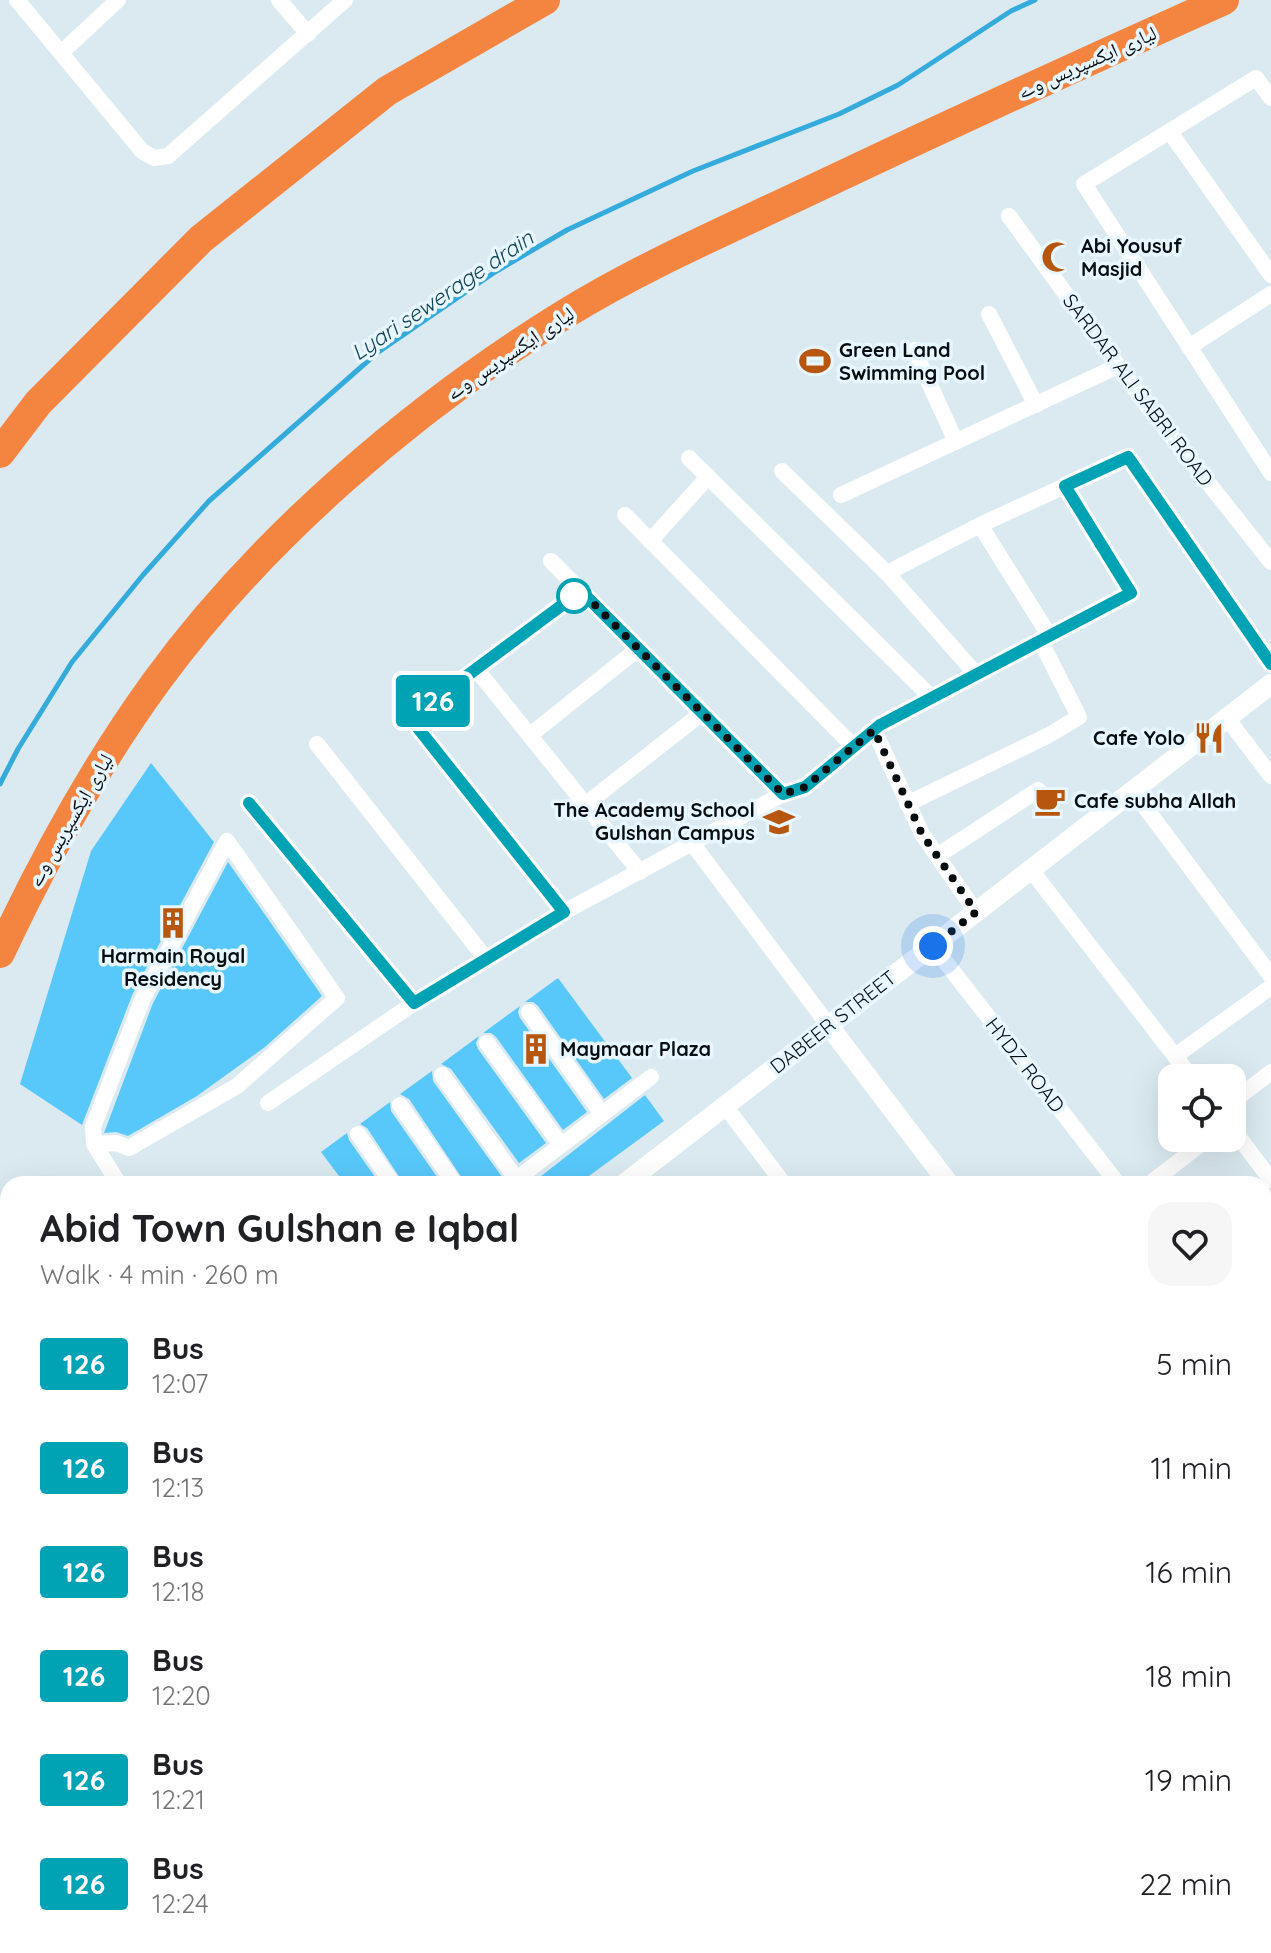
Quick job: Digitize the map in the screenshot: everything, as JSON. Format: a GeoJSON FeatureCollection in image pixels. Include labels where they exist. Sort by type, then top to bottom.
{"type":"FeatureCollection","features":[{"type":"Feature","properties":{"kind":"highway"},"geometry":{"type":"LineString","coordinates":[[0,453],[38,403],[201,239],[387,91],[545,0]]}},
{"type":"Feature","properties":{"kind":"highway","name":"لیاری ایکسپریس وے"},"geometry":{"type":"LineString","coordinates":[[0,953],[43,865],[127,723],[158,678],[275,544],[345,479],[429,409],[519,344],[612,286],[966,116],[1224,0]]}},
{"type":"Feature","properties":{"kind":"street"},"geometry":{"type":"LineString","coordinates":[[17,0],[142,151],[154,158],[168,156],[345,0]]}},
{"type":"Feature","properties":{"kind":"street"},"geometry":{"type":"LineString","coordinates":[[61,53],[118,0]]}},
{"type":"Feature","properties":{"kind":"street"},"geometry":{"type":"LineString","coordinates":[[279,0],[308,34]]}},
{"type":"Feature","properties":{"kind":"street"},"geometry":{"type":"LineString","coordinates":[[1271,98],[1256,78],[1084,184],[1271,473]]}},
{"type":"Feature","properties":{"kind":"street"},"geometry":{"type":"LineString","coordinates":[[1170,132],[1271,275]]}},
{"type":"Feature","properties":{"kind":"street","name":"SARDAR ALI SABRI ROAD"},"geometry":{"type":"LineString","coordinates":[[1009,216],[1118,366],[1271,562]]}},
{"type":"Feature","properties":{"kind":"street"},"geometry":{"type":"LineString","coordinates":[[1189,347],[1271,294]]}},
{"type":"Feature","properties":{"kind":"street"},"geometry":{"type":"LineString","coordinates":[[989,314],[1036,405]]}},
{"type":"Feature","properties":{"kind":"street"},"geometry":{"type":"LineString","coordinates":[[914,350],[956,442]]}},
{"type":"Feature","properties":{"kind":"street"},"geometry":{"type":"LineString","coordinates":[[841,495],[1118,366]]}},
{"type":"Feature","properties":{"kind":"street"},"geometry":{"type":"LineString","coordinates":[[887,573],[980,525],[1128,457],[1271,664]]}},
{"type":"Feature","properties":{"kind":"street"},"geometry":{"type":"LineString","coordinates":[[689,458],[932,698]]}},
{"type":"Feature","properties":{"kind":"street"},"geometry":{"type":"LineString","coordinates":[[782,471],[887,573],[976,674]]}},
{"type":"Feature","properties":{"kind":"street"},"geometry":{"type":"LineString","coordinates":[[650,541],[708,477]]}},
{"type":"Feature","properties":{"kind":"street"},"geometry":{"type":"LineString","coordinates":[[268,1103],[414,1003],[564,912],[783,794],[805,787],[874,730],[1131,593],[1065,486]]}},
{"type":"Feature","properties":{"kind":"street"},"geometry":{"type":"LineString","coordinates":[[625,515],[854,747]]}},
{"type":"Feature","properties":{"kind":"street"},"geometry":{"type":"LineString","coordinates":[[907,804],[1049,735],[1079,717],[1045,638],[980,525]]}},
{"type":"Feature","properties":{"kind":"street"},"geometry":{"type":"LineString","coordinates":[[551,561],[783,794]]}},
{"type":"Feature","properties":{"kind":"street"},"geometry":{"type":"LineString","coordinates":[[564,912],[410,718],[581,591]]}},
{"type":"Feature","properties":{"kind":"street"},"geometry":{"type":"LineString","coordinates":[[530,735],[638,649]]}},
{"type":"Feature","properties":{"kind":"street"},"geometry":{"type":"LineString","coordinates":[[476,669],[640,872]]}},
{"type":"Feature","properties":{"kind":"street","name":"DABEER STREET"},"geometry":{"type":"LineString","coordinates":[[635,1176],[1271,684]]}},
{"type":"Feature","properties":{"kind":"street"},"geometry":{"type":"LineString","coordinates":[[586,804],[702,713]]}},
{"type":"Feature","properties":{"kind":"street"},"geometry":{"type":"LineString","coordinates":[[1227,718],[1271,776]]}},
{"type":"Feature","properties":{"kind":"street"},"geometry":{"type":"LineString","coordinates":[[874,730],[922,834],[976,912]]}},
{"type":"Feature","properties":{"kind":"street"},"geometry":{"type":"LineString","coordinates":[[317,744],[486,959]]}},
{"type":"Feature","properties":{"kind":"street"},"geometry":{"type":"LineString","coordinates":[[937,856],[1038,790]]}},
{"type":"Feature","properties":{"kind":"street"},"geometry":{"type":"LineString","coordinates":[[1133,791],[1271,976]]}},
{"type":"Feature","properties":{"kind":"street"},"geometry":{"type":"LineString","coordinates":[[249,803],[414,1003]]}},
{"type":"Feature","properties":{"kind":"street"},"geometry":{"type":"LineString","coordinates":[[94,1144],[116,1143],[129,1148],[237,1086],[337,998],[227,841],[143,998],[93,1127],[94,1144],[114,1176]]}},
{"type":"Feature","properties":{"kind":"street"},"geometry":{"type":"LineString","coordinates":[[692,843],[943,1176]]}},
{"type":"Feature","properties":{"kind":"street"},"geometry":{"type":"LineString","coordinates":[[1031,870],[1181,1064]]}},
{"type":"Feature","properties":{"kind":"street","name":"HYDZ ROAD"},"geometry":{"type":"LineString","coordinates":[[933,946],[1112,1176]]}},
{"type":"Feature","properties":{"kind":"street"},"geometry":{"type":"LineString","coordinates":[[1175,1056],[1271,987]]}},
{"type":"Feature","properties":{"kind":"street"},"geometry":{"type":"LineString","coordinates":[[529,1012],[602,1114]]}},
{"type":"Feature","properties":{"kind":"street"},"geometry":{"type":"LineString","coordinates":[[487,1043],[561,1145]]}},
{"type":"Feature","properties":{"kind":"street"},"geometry":{"type":"LineString","coordinates":[[1246,1091],[1271,1072]]}},
{"type":"Feature","properties":{"kind":"street"},"geometry":{"type":"LineString","coordinates":[[442,1075],[511,1176]]}},
{"type":"Feature","properties":{"kind":"street"},"geometry":{"type":"LineString","coordinates":[[522,1176],[651,1077]]}},
{"type":"Feature","properties":{"kind":"street"},"geometry":{"type":"LineString","coordinates":[[400,1105],[449,1176]]}},
{"type":"Feature","properties":{"kind":"street"},"geometry":{"type":"LineString","coordinates":[[725,1106],[778,1176]]}},
{"type":"Feature","properties":{"kind":"street"},"geometry":{"type":"LineString","coordinates":[[358,1134],[387,1176]]}},
{"type":"Feature","properties":{"kind":"street"},"geometry":{"type":"LineString","coordinates":[[1246,1147],[1268,1176]]}},
{"type":"Feature","properties":{"kind":"street"},"geometry":{"type":"LineString","coordinates":[[1159,1176],[1191,1152]]}},
{"type":"Feature","properties":{"kind":"building"},"geometry":{"type":"Polygon","coordinates":[[[151,763],[214,842],[133,993],[82,1125],[20,1084],[91,851],[151,763]]]}},
{"type":"Feature","properties":{"kind":"building"},"geometry":{"type":"Polygon","coordinates":[[[228,862],[322,996],[265,1047],[197,1096],[128,1136],[116,1132],[104,1133],[153,1003],[228,862]]]}},
{"type":"Feature","properties":{"kind":"building"},"geometry":{"type":"Polygon","coordinates":[[[558,978],[632,1078],[604,1099],[538,1006],[525,1002],[558,978]]]}},
{"type":"Feature","properties":{"kind":"building"},"geometry":{"type":"Polygon","coordinates":[[[520,1006],[520,1018],[587,1112],[563,1130],[496,1037],[483,1033],[520,1006]]]}},
{"type":"Feature","properties":{"kind":"building"},"geometry":{"type":"Polygon","coordinates":[[[479,1036],[476,1043],[478,1049],[546,1143],[519,1163],[451,1069],[441,1064],[479,1036]]]}},
{"type":"Feature","properties":{"kind":"building"},"geometry":{"type":"Polygon","coordinates":[[[432,1071],[433,1081],[501,1176],[461,1176],[409,1099],[400,1094],[432,1071]]]}},
{"type":"Feature","properties":{"kind":"building"},"geometry":{"type":"Polygon","coordinates":[[[645,1095],[664,1121],[589,1176],[541,1176],[645,1095]]]}},
{"type":"Feature","properties":{"kind":"building"},"geometry":{"type":"Polygon","coordinates":[[[390,1102],[391,1111],[436,1176],[399,1176],[367,1128],[360,1124],[390,1102]]]}},
{"type":"Feature","properties":{"kind":"building"},"geometry":{"type":"Polygon","coordinates":[[[347,1133],[374,1176],[339,1176],[321,1152],[347,1133]]]}},
{"type":"Feature","properties":{"kind":"waterway","name":"Lyari sewerage drain"},"geometry":{"type":"LineString","coordinates":[[0,784],[72,662],[143,575],[209,501],[377,353],[495,272],[567,230],[693,171],[839,114],[898,85],[1011,11],[1035,0]]}},
{"type":"Feature","properties":{"kind":"bus line","name":"126"},"geometry":{"type":"LineString","coordinates":[[249,803],[414,1003],[564,912],[410,718],[581,591],[783,794],[805,787],[880,725],[1131,593],[1065,486],[1128,457],[1271,664]]}},
{"type":"Feature","properties":{"kind":"place","name":"Abi Yousuf Masjid"},"geometry":{"type":"Point","coordinates":[1057,257]}},
{"type":"Feature","properties":{"kind":"place","name":"Green Land Swimming Pool"},"geometry":{"type":"Point","coordinates":[815,361]}},
{"type":"Feature","properties":{"kind":"place","name":"Cafe Yolo"},"geometry":{"type":"Point","coordinates":[1209,738]}},
{"type":"Feature","properties":{"kind":"place","name":"Cafe subha Allah"},"geometry":{"type":"Point","coordinates":[1050,801]}},
{"type":"Feature","properties":{"kind":"place","name":"The Academy School Gulshan Campus"},"geometry":{"type":"Point","coordinates":[779,822]}},
{"type":"Feature","properties":{"kind":"place","name":"Harmain Royal Residency"},"geometry":{"type":"Point","coordinates":[173,923]}},
{"type":"Feature","properties":{"kind":"place","name":"Maymaar Plaza"},"geometry":{"type":"Point","coordinates":[536,1049]}},
{"type":"Feature","properties":{"kind":"route"},"geometry":{"type":"LineString","coordinates":[[574,596],[581,591],[783,794],[805,787],[874,730],[922,834],[976,912],[933,946]]}}]}
